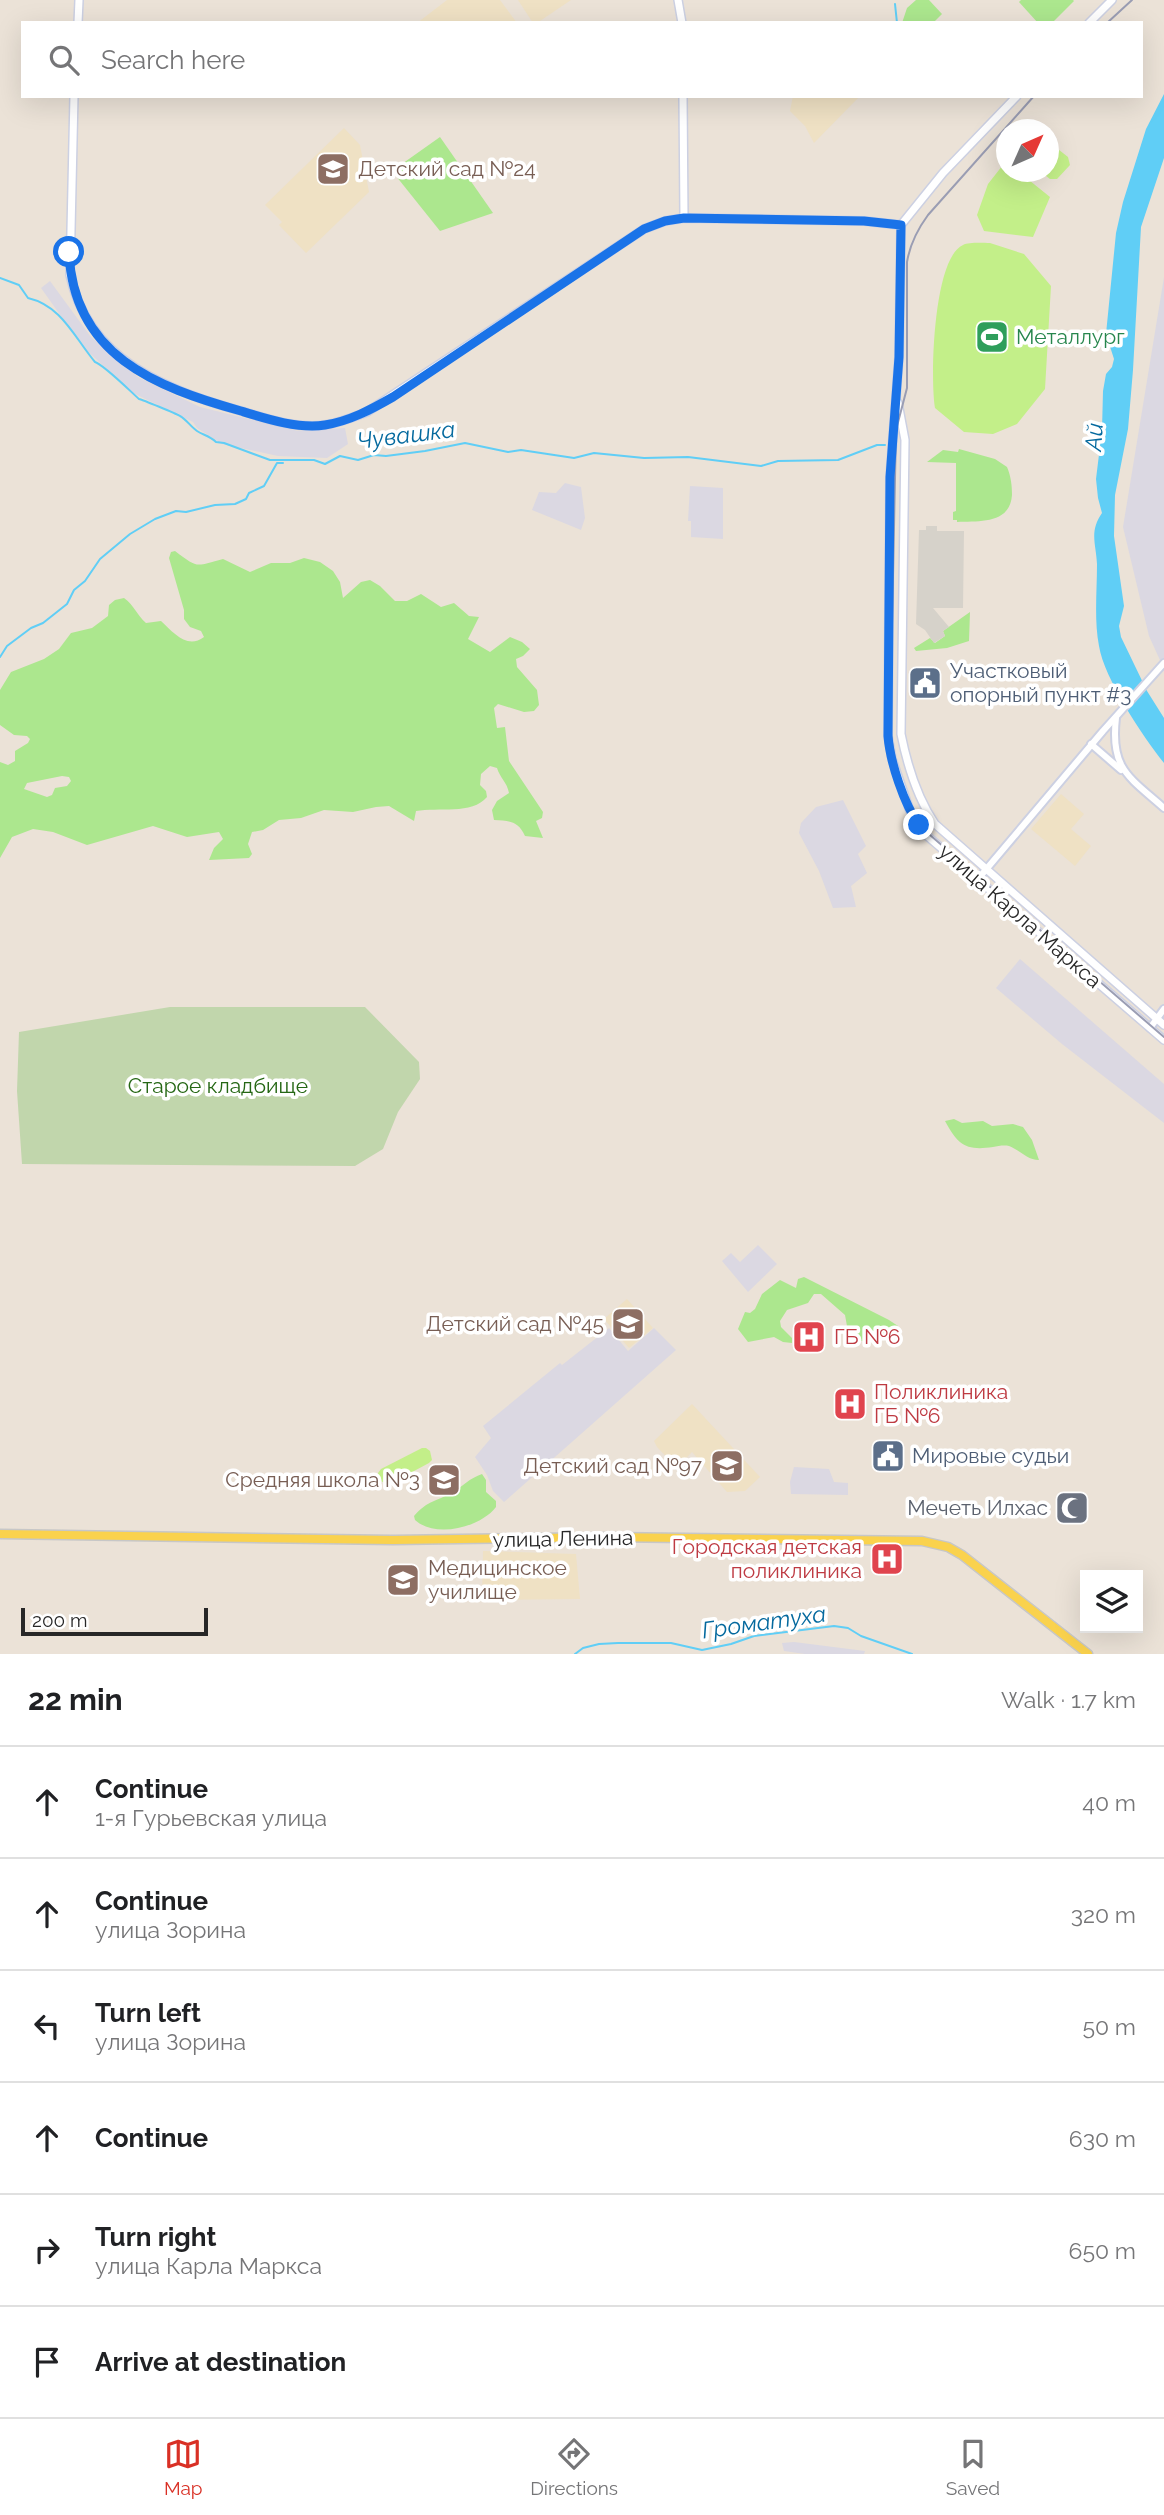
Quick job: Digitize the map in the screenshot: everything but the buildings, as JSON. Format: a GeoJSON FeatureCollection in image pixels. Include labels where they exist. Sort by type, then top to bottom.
{"type":"FeatureCollection","features":[{"type":"Feature","properties":{"kind":"main road"},"geometry":{"type":"LineString","coordinates":[[78,21],[79,0]]}},
{"type":"Feature","properties":{"kind":"main road"},"geometry":{"type":"LineString","coordinates":[[678,0],[682,21]]}},
{"type":"Feature","properties":{"kind":"main road"},"geometry":{"type":"LineString","coordinates":[[1090,21],[1112,0]]}},
{"type":"Feature","properties":{"kind":"main road"},"geometry":{"type":"LineString","coordinates":[[74,98],[69,252],[74,293],[86,320],[98,337],[135,368],[174,389],[226,407],[303,426],[325,425],[367,412],[644,229],[665,221],[684,218],[864,221],[901,225],[943,173],[1015,98]]}},
{"type":"Feature","properties":{"kind":"main road"},"geometry":{"type":"LineString","coordinates":[[684,98],[684,218]]}},
{"type":"Feature","properties":{"kind":"main road","name":"улица Карла Маркса"},"geometry":{"type":"LineString","coordinates":[[901,225],[897,398],[890,477],[889,747],[910,811],[925,834],[1164,1040]]}},
{"type":"Feature","properties":{"kind":"main road","name":"улица Карла Маркса"},"geometry":{"type":"LineString","coordinates":[[897,398],[905,440],[901,734],[926,811],[935,824],[1164,1026]]}},
{"type":"Feature","properties":{"kind":"main road","name":"улица Ленина"},"geometry":{"type":"LineString","coordinates":[[0,1534],[425,1540],[616,1537],[922,1541],[948,1547],[962,1555],[1088,1654]]}},
{"type":"Feature","properties":{"kind":"street"},"geometry":{"type":"LineString","coordinates":[[978,879],[1102,731],[1162,665]]}},
{"type":"Feature","properties":{"kind":"street"},"geometry":{"type":"LineString","coordinates":[[1119,714],[1114,745],[1125,773]]}},
{"type":"Feature","properties":{"kind":"street"},"geometry":{"type":"LineString","coordinates":[[1091,744],[1164,808]]}},
{"type":"Feature","properties":{"kind":"street"},"geometry":{"type":"LineString","coordinates":[[1150,1028],[1164,1009]]}},
{"type":"Feature","properties":{"kind":"shaded area"},"geometry":{"type":"Polygon","coordinates":[[[447,0],[500,0],[516,21],[420,21],[447,0]]]}},
{"type":"Feature","properties":{"kind":"shaded area"},"geometry":{"type":"Polygon","coordinates":[[[518,0],[571,0],[540,21],[532,21],[518,0]]]}},
{"type":"Feature","properties":{"kind":"shaded area"},"geometry":{"type":"Polygon","coordinates":[[[793,98],[858,98],[814,143],[805,126],[790,111],[793,98]]]}},
{"type":"Feature","properties":{"kind":"shaded area","name":"Детский сад №24"},"geometry":{"type":"Polygon","coordinates":[[[344,128],[360,145],[369,192],[306,253],[279,225],[282,222],[265,205],[344,128]]]}},
{"type":"Feature","properties":{"kind":"shaded area"},"geometry":{"type":"Polygon","coordinates":[[[1164,277],[1164,669],[1149,636],[1123,527],[1164,277]]]}},
{"type":"Feature","properties":{"kind":"shaded area"},"geometry":{"type":"Polygon","coordinates":[[[50,281],[91,337],[138,377],[200,407],[298,431],[345,428],[348,444],[327,458],[278,456],[222,444],[197,428],[193,422],[133,393],[83,347],[41,288],[50,281]]]}},
{"type":"Feature","properties":{"kind":"shaded area"},"geometry":{"type":"Polygon","coordinates":[[[565,483],[581,487],[585,518],[581,530],[532,510],[539,492],[556,493],[565,483]]]}},
{"type":"Feature","properties":{"kind":"shaded area"},"geometry":{"type":"Polygon","coordinates":[[[690,486],[723,488],[723,539],[691,537],[691,521],[688,521],[690,486]]]}},
{"type":"Feature","properties":{"kind":"shaded area"},"geometry":{"type":"Polygon","coordinates":[[[926,526],[937,526],[937,531],[964,531],[963,608],[933,608],[949,627],[943,631],[945,636],[934,643],[925,630],[916,624],[919,530],[926,530],[926,526]]]}},
{"type":"Feature","properties":{"kind":"shaded area"},"geometry":{"type":"Polygon","coordinates":[[[1061,794],[1084,814],[1071,829],[1091,846],[1075,866],[1031,829],[1061,794]]]}},
{"type":"Feature","properties":{"kind":"shaded area"},"geometry":{"type":"Polygon","coordinates":[[[843,800],[866,846],[858,854],[867,873],[851,886],[856,907],[833,908],[819,871],[799,833],[801,823],[816,807],[843,800]]]}},
{"type":"Feature","properties":{"kind":"shaded area"},"geometry":{"type":"Polygon","coordinates":[[[1020,959],[1164,1084],[1164,1123],[1062,1044],[996,988],[1020,959]]]}},
{"type":"Feature","properties":{"kind":"shaded area"},"geometry":{"type":"Polygon","coordinates":[[[758,1245],[777,1264],[748,1292],[722,1261],[731,1253],[740,1262],[758,1245]]]}},
{"type":"Feature","properties":{"kind":"shaded area","name":"Детский сад №45"},"geometry":{"type":"Polygon","coordinates":[[[627,1299],[653,1328],[629,1348],[604,1319],[627,1299]]]}},
{"type":"Feature","properties":{"kind":"shaded area"},"geometry":{"type":"Polygon","coordinates":[[[609,1328],[628,1351],[654,1328],[676,1350],[504,1502],[493,1491],[487,1475],[475,1457],[491,1438],[483,1426],[560,1363],[562,1365],[609,1328]]]}},
{"type":"Feature","properties":{"kind":"shaded area"},"geometry":{"type":"Polygon","coordinates":[[[692,1404],[760,1477],[745,1491],[727,1492],[692,1452],[677,1468],[657,1447],[654,1441],[692,1404]]]}},
{"type":"Feature","properties":{"kind":"shaded area"},"geometry":{"type":"Polygon","coordinates":[[[794,1467],[829,1469],[834,1482],[848,1483],[848,1495],[791,1494],[790,1482],[794,1467]]]}},
{"type":"Feature","properties":{"kind":"shaded area"},"geometry":{"type":"Polygon","coordinates":[[[483,1551],[576,1554],[580,1599],[482,1600],[483,1551]]]}},
{"type":"Feature","properties":{"kind":"shaded area"},"geometry":{"type":"Polygon","coordinates":[[[794,1642],[865,1651],[864,1654],[805,1654],[784,1651],[782,1643],[794,1642]]]}},
{"type":"Feature","properties":{"kind":"green space"},"geometry":{"type":"Polygon","coordinates":[[[916,0],[929,0],[942,14],[935,21],[903,21],[907,8],[916,0]]]}},
{"type":"Feature","properties":{"kind":"green space"},"geometry":{"type":"Polygon","coordinates":[[[1074,1],[1054,21],[1036,21],[1019,2],[1074,1]]]}},
{"type":"Feature","properties":{"kind":"green space"},"geometry":{"type":"Polygon","coordinates":[[[440,137],[493,213],[440,231],[392,171],[440,137]]]}},
{"type":"Feature","properties":{"kind":"green space"},"geometry":{"type":"Polygon","coordinates":[[[1059,150],[1068,157],[1070,165],[1059,177],[1059,150]]]}},
{"type":"Feature","properties":{"kind":"green space"},"geometry":{"type":"Polygon","coordinates":[[[996,174],[996,182],[1031,182],[1050,197],[1033,237],[984,231],[977,215],[988,184],[996,174]]]}},
{"type":"Feature","properties":{"kind":"green space","name":"Металлург"},"geometry":{"type":"Polygon","coordinates":[[[990,243],[1024,254],[1051,286],[1045,389],[1017,424],[993,434],[964,432],[935,408],[933,372],[936,320],[945,272],[953,255],[963,245],[990,243]]]}},
{"type":"Feature","properties":{"kind":"green space"},"geometry":{"type":"Polygon","coordinates":[[[959,449],[995,459],[1007,467],[1012,495],[1006,511],[1000,516],[975,521],[953,520],[953,512],[956,511],[956,463],[927,462],[943,450],[958,452],[959,449]]]}},
{"type":"Feature","properties":{"kind":"green space"},"geometry":{"type":"Polygon","coordinates":[[[175,551],[197,564],[223,559],[250,572],[271,563],[290,563],[304,558],[320,562],[333,571],[340,582],[343,598],[361,582],[370,580],[395,601],[407,601],[421,594],[441,607],[454,603],[469,616],[479,617],[468,639],[490,652],[510,637],[522,642],[530,649],[516,659],[517,667],[537,690],[539,705],[534,711],[524,712],[498,704],[494,708],[497,728],[505,727],[509,761],[543,812],[542,818],[536,821],[543,838],[525,836],[513,823],[494,820],[492,810],[497,801],[509,793],[497,768],[490,766],[481,774],[480,785],[486,791],[487,797],[481,803],[464,808],[416,811],[414,821],[389,806],[353,812],[324,810],[301,818],[279,820],[263,830],[252,832],[248,844],[252,854],[249,858],[209,860],[214,848],[223,839],[219,832],[187,837],[153,826],[87,845],[53,832],[33,829],[12,837],[0,858],[0,762],[8,765],[15,761],[15,751],[30,739],[27,736],[14,735],[0,725],[0,690],[11,672],[44,659],[59,649],[71,633],[92,628],[108,616],[109,605],[115,600],[124,598],[146,623],[161,621],[186,641],[192,642],[204,637],[201,631],[190,627],[184,619],[184,610],[169,558],[171,552],[175,551]],[[69,777],[27,783],[24,789],[47,797],[52,795],[55,788],[67,786],[71,781],[69,777]]]}},
{"type":"Feature","properties":{"kind":"green space"},"geometry":{"type":"Polygon","coordinates":[[[970,612],[969,641],[947,648],[916,651],[914,648],[930,638],[935,643],[945,636],[943,631],[970,612]]]}},
{"type":"Feature","properties":{"kind":"green space","name":"Старое кладбище"},"geometry":{"type":"Polygon","coordinates":[[[170,1007],[365,1007],[419,1062],[420,1079],[398,1112],[383,1149],[355,1166],[22,1164],[17,1091],[19,1032],[170,1007]]]}},
{"type":"Feature","properties":{"kind":"green space"},"geometry":{"type":"Polygon","coordinates":[[[954,1119],[962,1123],[983,1121],[992,1126],[1013,1124],[1023,1127],[1032,1140],[1039,1160],[1009,1146],[969,1147],[954,1136],[945,1121],[954,1119]]]}},
{"type":"Feature","properties":{"kind":"green space"},"geometry":{"type":"Polygon","coordinates":[[[804,1277],[898,1326],[894,1332],[876,1341],[855,1340],[849,1337],[845,1315],[821,1294],[814,1294],[808,1303],[787,1310],[780,1321],[781,1327],[792,1338],[792,1343],[774,1337],[748,1342],[738,1329],[745,1312],[750,1313],[755,1309],[762,1294],[780,1280],[796,1288],[798,1279],[804,1277]]]}},
{"type":"Feature","properties":{"kind":"green space"},"geometry":{"type":"Polygon","coordinates":[[[422,1448],[430,1451],[432,1460],[429,1463],[388,1485],[379,1480],[378,1473],[381,1469],[422,1448]]]}},
{"type":"Feature","properties":{"kind":"green space"},"geometry":{"type":"Polygon","coordinates":[[[482,1474],[486,1480],[486,1492],[496,1501],[496,1507],[489,1514],[469,1525],[446,1530],[424,1526],[415,1520],[414,1516],[424,1507],[482,1474]]]}},
{"type":"Feature","properties":{"kind":"water"},"geometry":{"type":"Polygon","coordinates":[[[1164,94],[1164,158],[1141,227],[1128,429],[1115,495],[1114,536],[1124,606],[1119,626],[1121,637],[1147,691],[1164,718],[1164,763],[1126,707],[1102,659],[1097,626],[1097,564],[1094,538],[1102,513],[1096,479],[1103,391],[1106,374],[1114,359],[1106,334],[1116,233],[1146,129],[1164,94]]]}},
{"type":"Feature","properties":{"kind":"waterway"},"geometry":{"type":"LineString","coordinates":[[895,4],[897,21]]}},
{"type":"Feature","properties":{"kind":"waterway","name":"Чувашка"},"geometry":{"type":"LineString","coordinates":[[0,278],[19,285],[28,298],[40,302],[59,315],[95,362],[139,399],[180,416],[197,431],[216,442],[270,460],[314,460],[325,464],[340,456],[358,460],[374,455],[425,451],[465,443],[508,452],[521,450],[574,458],[594,453],[644,458],[688,457],[761,466],[778,461],[838,460],[877,445],[885,445]]}},
{"type":"Feature","properties":{"kind":"waterway","name":"Чувашка"},"geometry":{"type":"LineString","coordinates":[[0,657],[7,646],[67,604],[74,590],[85,581],[100,559],[130,534],[155,519],[176,511],[186,512],[215,505],[235,504],[246,499],[249,493],[264,486],[277,463],[283,463]]}},
{"type":"Feature","properties":{"kind":"waterway","name":"Громатуха"},"geometry":{"type":"LineString","coordinates":[[575,1654],[583,1648],[618,1643],[671,1643],[702,1650],[754,1636],[834,1626],[848,1628],[861,1636],[912,1654]]}},
{"type":"Feature","properties":{"kind":"tram line"},"geometry":{"type":"LineString","coordinates":[[1109,21],[1132,0]]}},
{"type":"Feature","properties":{"kind":"tram line"},"geometry":{"type":"LineString","coordinates":[[1032,98],[928,215],[914,237],[908,255],[907,388],[896,430],[891,736],[906,796],[930,835],[1164,1037]]}},
{"type":"Feature","properties":{"kind":"place","name":"Детский сад №24"},"geometry":{"type":"Point","coordinates":[333,169]}},
{"type":"Feature","properties":{"kind":"place","name":"Металлург"},"geometry":{"type":"Point","coordinates":[992,337]}},
{"type":"Feature","properties":{"kind":"place","name":"Участковый опорный пункт #3"},"geometry":{"type":"Point","coordinates":[925,683]}},
{"type":"Feature","properties":{"kind":"place","name":"Детский сад №45"},"geometry":{"type":"Point","coordinates":[628,1324]}},
{"type":"Feature","properties":{"kind":"place","name":"ГБ №6"},"geometry":{"type":"Point","coordinates":[809,1337]}},
{"type":"Feature","properties":{"kind":"place","name":"Поликлиника ГБ №6"},"geometry":{"type":"Point","coordinates":[850,1404]}},
{"type":"Feature","properties":{"kind":"place","name":"Мировые судьи"},"geometry":{"type":"Point","coordinates":[888,1456]}},
{"type":"Feature","properties":{"kind":"place","name":"Детский сад №97"},"geometry":{"type":"Point","coordinates":[727,1466]}},
{"type":"Feature","properties":{"kind":"place","name":"Средняя школа №3"},"geometry":{"type":"Point","coordinates":[444,1480]}},
{"type":"Feature","properties":{"kind":"place","name":"Мечеть Илхас"},"geometry":{"type":"Point","coordinates":[1072,1508]}},
{"type":"Feature","properties":{"kind":"place","name":"Городская детская поликлиника"},"geometry":{"type":"Point","coordinates":[887,1559]}},
{"type":"Feature","properties":{"kind":"place","name":"Медицинское училище"},"geometry":{"type":"Point","coordinates":[403,1580]}},
{"type":"Feature","properties":{"kind":"route"},"geometry":{"type":"LineString","coordinates":[[69,252],[74,293],[86,320],[98,337],[135,368],[200,400],[303,426],[325,425],[367,412],[644,229],[665,221],[684,218],[864,221],[901,225],[899,357],[890,477],[888,736],[892,759],[910,811],[919,825]]}},
{"type":"Feature","properties":{"kind":"water label","name":"Ай"},"geometry":{"type":"Point","coordinates":[1094,437]}}]}
